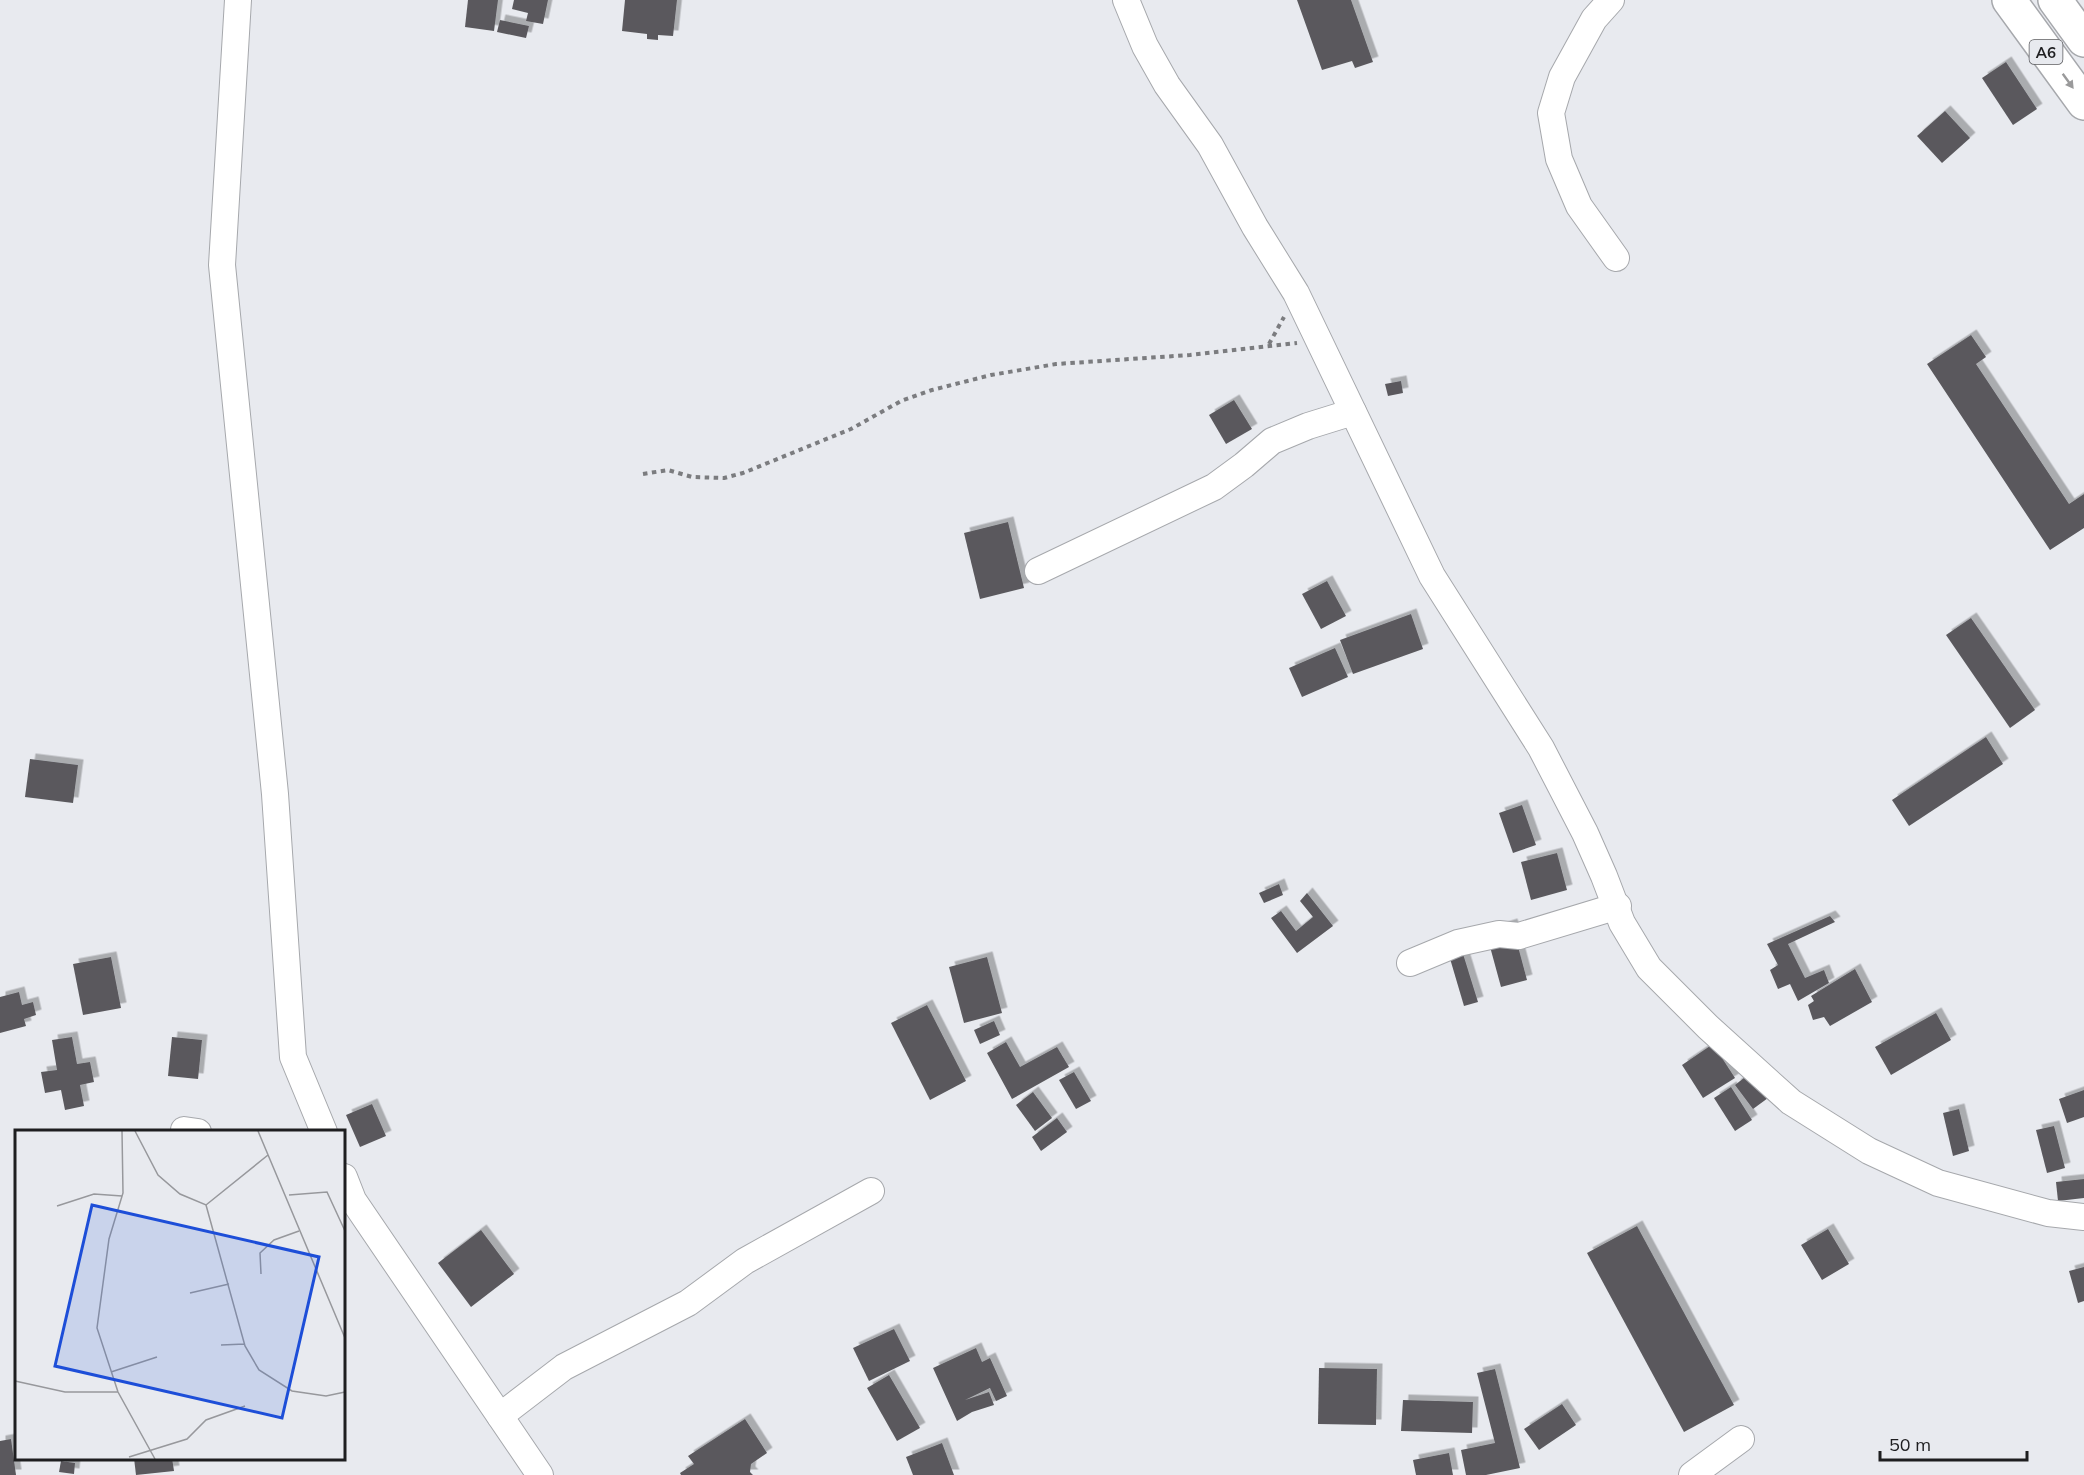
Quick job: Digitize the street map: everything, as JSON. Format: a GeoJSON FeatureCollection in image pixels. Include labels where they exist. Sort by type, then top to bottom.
{"type":"FeatureCollection","features":[{"type":"Feature","properties":{"kind":"highway","name":"A6"},"geometry":{"type":"LineString","coordinates":[[2008,0],[2084,103]]}},
{"type":"Feature","properties":{"kind":"highway","name":"A6"},"geometry":{"type":"LineString","coordinates":[[2055,0],[2084,40]]}},
{"type":"Feature","properties":{"kind":"street"},"geometry":{"type":"LineString","coordinates":[[238,0],[222,265],[275,794],[293,1057],[324,1130]]}},
{"type":"Feature","properties":{"kind":"street"},"geometry":{"type":"LineString","coordinates":[[1126,0],[1145,46],[1167,85],[1210,146],[1255,227],[1296,293],[1432,576],[1541,748],[1585,833],[1617,906],[1622,923],[1649,968],[1708,1027],[1791,1102],[1869,1151],[1938,1183],[2048,1212],[2084,1217]]}},
{"type":"Feature","properties":{"kind":"street"},"geometry":{"type":"LineString","coordinates":[[1611,0],[1594,19],[1562,76],[1551,113],[1559,159],[1579,206],[1616,258]]}},
{"type":"Feature","properties":{"kind":"street"},"geometry":{"type":"LineString","coordinates":[[1038,571],[1214,487],[1272,441],[1308,426],[1353,412]]}},
{"type":"Feature","properties":{"kind":"street"},"geometry":{"type":"LineString","coordinates":[[1410,963],[1458,943],[1499,934],[1519,936],[1617,906]]}},
{"type":"Feature","properties":{"kind":"street"},"geometry":{"type":"LineString","coordinates":[[345,1180],[353,1200],[540,1475]]}},
{"type":"Feature","properties":{"kind":"street"},"geometry":{"type":"LineString","coordinates":[[500,1416],[564,1367],[688,1303],[745,1261],[871,1191]]}},
{"type":"Feature","properties":{"kind":"street"},"geometry":{"type":"LineString","coordinates":[[1692,1475],[1741,1439]]}},
{"type":"Feature","properties":{"kind":"path"},"geometry":{"type":"LineString","coordinates":[[643,474],[668,470],[692,477],[724,478],[743,473],[851,429],[901,401],[932,390],[991,375],[1056,364],[1190,355],[1269,345],[1319,343]]}},
{"type":"Feature","properties":{"kind":"building"},"geometry":{"type":"Polygon","coordinates":[[[468,0],[498,0],[494,31],[465,27],[468,0]]]}},
{"type":"Feature","properties":{"kind":"building"},"geometry":{"type":"Polygon","coordinates":[[[514,0],[548,0],[543,24],[526,21],[528,13],[512,9],[514,0]]]}},
{"type":"Feature","properties":{"kind":"building"},"geometry":{"type":"Polygon","coordinates":[[[625,0],[677,0],[673,36],[658,35],[658,40],[647,39],[647,34],[622,31],[625,0]]]}},
{"type":"Feature","properties":{"kind":"building"},"geometry":{"type":"Polygon","coordinates":[[[1297,0],[1351,0],[1373,62],[1355,68],[1352,61],[1322,70],[1297,0]]]}},
{"type":"Feature","properties":{"kind":"building"},"geometry":{"type":"Polygon","coordinates":[[[500,20],[529,26],[526,38],[497,32],[500,20]]]}},
{"type":"Feature","properties":{"kind":"building"},"geometry":{"type":"Polygon","coordinates":[[[2006,62],[2037,109],[2013,125],[1982,78],[2006,62]]]}},
{"type":"Feature","properties":{"kind":"building"},"geometry":{"type":"Polygon","coordinates":[[[1945,111],[1970,138],[1942,163],[1917,136],[1945,111]]]}},
{"type":"Feature","properties":{"kind":"building"},"geometry":{"type":"Polygon","coordinates":[[[1971,335],[1986,357],[1976,364],[2069,504],[2084,494],[2084,528],[2050,550],[1927,364],[1971,335]]]}},
{"type":"Feature","properties":{"kind":"building"},"geometry":{"type":"Polygon","coordinates":[[[1401,381],[1403,393],[1388,396],[1385,384],[1401,381]]]}},
{"type":"Feature","properties":{"kind":"building"},"geometry":{"type":"Polygon","coordinates":[[[1234,400],[1252,429],[1226,444],[1209,415],[1234,400]]]}},
{"type":"Feature","properties":{"kind":"building"},"geometry":{"type":"Polygon","coordinates":[[[1008,522],[1024,588],[980,599],[964,533],[1008,522]]]}},
{"type":"Feature","properties":{"kind":"building"},"geometry":{"type":"Polygon","coordinates":[[[1327,581],[1346,616],[1321,629],[1302,594],[1327,581]]]}},
{"type":"Feature","properties":{"kind":"building"},"geometry":{"type":"Polygon","coordinates":[[[1411,614],[1423,649],[1353,674],[1340,640],[1411,614]]]}},
{"type":"Feature","properties":{"kind":"building"},"geometry":{"type":"Polygon","coordinates":[[[1971,618],[2035,710],[2010,728],[1946,635],[1971,618]]]}},
{"type":"Feature","properties":{"kind":"building"},"geometry":{"type":"Polygon","coordinates":[[[1335,648],[1348,677],[1302,697],[1289,668],[1335,648]]]}},
{"type":"Feature","properties":{"kind":"building"},"geometry":{"type":"Polygon","coordinates":[[[1986,737],[2003,764],[1909,826],[1892,800],[1986,737]]]}},
{"type":"Feature","properties":{"kind":"building"},"geometry":{"type":"Polygon","coordinates":[[[30,759],[78,765],[73,803],[25,797],[30,759]]]}},
{"type":"Feature","properties":{"kind":"building"},"geometry":{"type":"Polygon","coordinates":[[[1522,805],[1536,845],[1513,853],[1499,813],[1522,805]]]}},
{"type":"Feature","properties":{"kind":"building"},"geometry":{"type":"Polygon","coordinates":[[[1557,853],[1567,890],[1531,900],[1521,862],[1557,853]]]}},
{"type":"Feature","properties":{"kind":"building"},"geometry":{"type":"Polygon","coordinates":[[[1279,884],[1283,895],[1264,903],[1259,893],[1279,884]]]}},
{"type":"Feature","properties":{"kind":"building"},"geometry":{"type":"Polygon","coordinates":[[[1307,893],[1333,926],[1297,953],[1271,918],[1281,911],[1296,931],[1313,917],[1300,901],[1307,893]]]}},
{"type":"Feature","properties":{"kind":"building"},"geometry":{"type":"Polygon","coordinates":[[[1830,916],[1835,922],[1788,944],[1805,978],[1824,970],[1829,983],[1798,1001],[1790,984],[1778,989],[1770,970],[1778,965],[1767,944],[1830,916]]]}},
{"type":"Feature","properties":{"kind":"building"},"geometry":{"type":"Polygon","coordinates":[[[1512,924],[1527,980],[1501,987],[1486,932],[1512,924]]]}},
{"type":"Feature","properties":{"kind":"building"},"geometry":{"type":"Polygon","coordinates":[[[1459,941],[1478,1002],[1464,1006],[1446,945],[1459,941]]]}},
{"type":"Feature","properties":{"kind":"building"},"geometry":{"type":"Polygon","coordinates":[[[111,957],[121,1008],[83,1015],[73,964],[111,957]]]}},
{"type":"Feature","properties":{"kind":"building"},"geometry":{"type":"Polygon","coordinates":[[[987,957],[1002,1013],[964,1023],[949,967],[987,957]]]}},
{"type":"Feature","properties":{"kind":"building"},"geometry":{"type":"Polygon","coordinates":[[[1855,969],[1872,1002],[1830,1026],[1824,1017],[1813,1020],[1808,1005],[1814,1001],[1811,996],[1855,969]]]}},
{"type":"Feature","properties":{"kind":"building"},"geometry":{"type":"Polygon","coordinates":[[[19,992],[22,1005],[33,1002],[36,1015],[24,1019],[26,1026],[0,1033],[0,997],[19,992]]]}},
{"type":"Feature","properties":{"kind":"building"},"geometry":{"type":"Polygon","coordinates":[[[927,1005],[966,1081],[930,1100],[891,1023],[927,1005]]]}},
{"type":"Feature","properties":{"kind":"building"},"geometry":{"type":"Polygon","coordinates":[[[1936,1013],[1951,1040],[1891,1075],[1875,1047],[1936,1013]]]}},
{"type":"Feature","properties":{"kind":"building"},"geometry":{"type":"Polygon","coordinates":[[[994,1021],[1000,1035],[980,1044],[974,1030],[994,1021]]]}},
{"type":"Feature","properties":{"kind":"building"},"geometry":{"type":"Polygon","coordinates":[[[72,1037],[77,1064],[90,1062],[94,1082],[80,1085],[84,1106],[65,1110],[61,1090],[45,1093],[41,1072],[57,1070],[52,1040],[72,1037]]]}},
{"type":"Feature","properties":{"kind":"building"},"geometry":{"type":"Polygon","coordinates":[[[172,1037],[202,1040],[198,1079],[168,1076],[172,1037]]]}},
{"type":"Feature","properties":{"kind":"building"},"geometry":{"type":"Polygon","coordinates":[[[1006,1042],[1020,1067],[1057,1047],[1069,1067],[1012,1099],[987,1053],[1006,1042]]]}},
{"type":"Feature","properties":{"kind":"building"},"geometry":{"type":"Polygon","coordinates":[[[1713,1044],[1735,1078],[1703,1098],[1682,1065],[1713,1044]]]}},
{"type":"Feature","properties":{"kind":"building"},"geometry":{"type":"Polygon","coordinates":[[[1074,1072],[1091,1101],[1076,1109],[1059,1080],[1074,1072]]]}},
{"type":"Feature","properties":{"kind":"building"},"geometry":{"type":"Polygon","coordinates":[[[1749,1074],[1768,1098],[1753,1109],[1735,1085],[1749,1074]]]}},
{"type":"Feature","properties":{"kind":"building"},"geometry":{"type":"Polygon","coordinates":[[[1731,1087],[1752,1120],[1735,1131],[1714,1098],[1731,1087]]]}},
{"type":"Feature","properties":{"kind":"building"},"geometry":{"type":"Polygon","coordinates":[[[2084,1090],[2084,1117],[2067,1123],[2059,1099],[2084,1090]]]}},
{"type":"Feature","properties":{"kind":"building"},"geometry":{"type":"Polygon","coordinates":[[[1033,1092],[1052,1118],[1035,1131],[1016,1105],[1033,1092]]]}},
{"type":"Feature","properties":{"kind":"building"},"geometry":{"type":"Polygon","coordinates":[[[372,1104],[386,1136],[360,1147],[346,1115],[372,1104]]]}},
{"type":"Feature","properties":{"kind":"building"},"geometry":{"type":"Polygon","coordinates":[[[1959,1109],[1969,1151],[1953,1156],[1943,1113],[1959,1109]]]}},
{"type":"Feature","properties":{"kind":"building"},"geometry":{"type":"Polygon","coordinates":[[[1057,1118],[1067,1132],[1041,1151],[1032,1137],[1057,1118]]]}},
{"type":"Feature","properties":{"kind":"building"},"geometry":{"type":"Polygon","coordinates":[[[2054,1126],[2065,1168],[2047,1173],[2036,1130],[2054,1126]]]}},
{"type":"Feature","properties":{"kind":"building"},"geometry":{"type":"Polygon","coordinates":[[[2084,1179],[2084,1198],[2058,1201],[2056,1182],[2084,1179]]]}},
{"type":"Feature","properties":{"kind":"building"},"geometry":{"type":"Polygon","coordinates":[[[1637,1226],[1734,1405],[1684,1432],[1587,1253],[1637,1226]]]}},
{"type":"Feature","properties":{"kind":"building"},"geometry":{"type":"Polygon","coordinates":[[[1828,1229],[1849,1264],[1822,1280],[1801,1245],[1828,1229]]]}},
{"type":"Feature","properties":{"kind":"building"},"geometry":{"type":"Polygon","coordinates":[[[481,1230],[514,1274],[471,1307],[438,1263],[481,1230]]]}},
{"type":"Feature","properties":{"kind":"building"},"geometry":{"type":"Polygon","coordinates":[[[2084,1267],[2084,1301],[2078,1303],[2069,1271],[2084,1267]]]}},
{"type":"Feature","properties":{"kind":"building"},"geometry":{"type":"Polygon","coordinates":[[[894,1329],[910,1361],[869,1381],[853,1348],[894,1329]]]}},
{"type":"Feature","properties":{"kind":"building"},"geometry":{"type":"Polygon","coordinates":[[[976,1348],[982,1362],[990,1358],[1007,1396],[996,1401],[990,1388],[965,1400],[989,1392],[994,1405],[972,1412],[957,1421],[933,1368],[976,1348]]]}},
{"type":"Feature","properties":{"kind":"building"},"geometry":{"type":"Polygon","coordinates":[[[1319,1368],[1377,1369],[1376,1425],[1318,1424],[1319,1368]]]}},
{"type":"Feature","properties":{"kind":"building"},"geometry":{"type":"Polygon","coordinates":[[[1495,1369],[1520,1468],[1486,1475],[1466,1475],[1461,1450],[1495,1443],[1477,1373],[1495,1369]]]}},
{"type":"Feature","properties":{"kind":"building"},"geometry":{"type":"Polygon","coordinates":[[[889,1375],[920,1428],[897,1441],[867,1388],[889,1375]]]}},
{"type":"Feature","properties":{"kind":"building"},"geometry":{"type":"Polygon","coordinates":[[[1403,1400],[1473,1402],[1472,1433],[1401,1431],[1403,1400]]]}},
{"type":"Feature","properties":{"kind":"building"},"geometry":{"type":"Polygon","coordinates":[[[1562,1404],[1576,1425],[1539,1450],[1524,1429],[1562,1404]]]}},
{"type":"Feature","properties":{"kind":"building"},"geometry":{"type":"Polygon","coordinates":[[[745,1419],[767,1453],[751,1464],[750,1472],[753,1475],[681,1475],[680,1473],[694,1464],[688,1456],[745,1419]]]}},
{"type":"Feature","properties":{"kind":"building"},"geometry":{"type":"Polygon","coordinates":[[[11,1439],[16,1475],[0,1475],[0,1441],[11,1439]]]}},
{"type":"Feature","properties":{"kind":"building"},"geometry":{"type":"Polygon","coordinates":[[[942,1443],[954,1475],[913,1475],[906,1457],[942,1443]]]}},
{"type":"Feature","properties":{"kind":"building"},"geometry":{"type":"Polygon","coordinates":[[[1449,1453],[1453,1475],[1416,1475],[1413,1460],[1449,1453]]]}},
{"type":"Feature","properties":{"kind":"building"},"geometry":{"type":"Polygon","coordinates":[[[134,1460],[172,1460],[174,1471],[136,1475],[134,1460]]]}},
{"type":"Feature","properties":{"kind":"building"},"geometry":{"type":"Polygon","coordinates":[[[61,1461],[75,1463],[74,1474],[59,1472],[61,1461]]]}}]}
